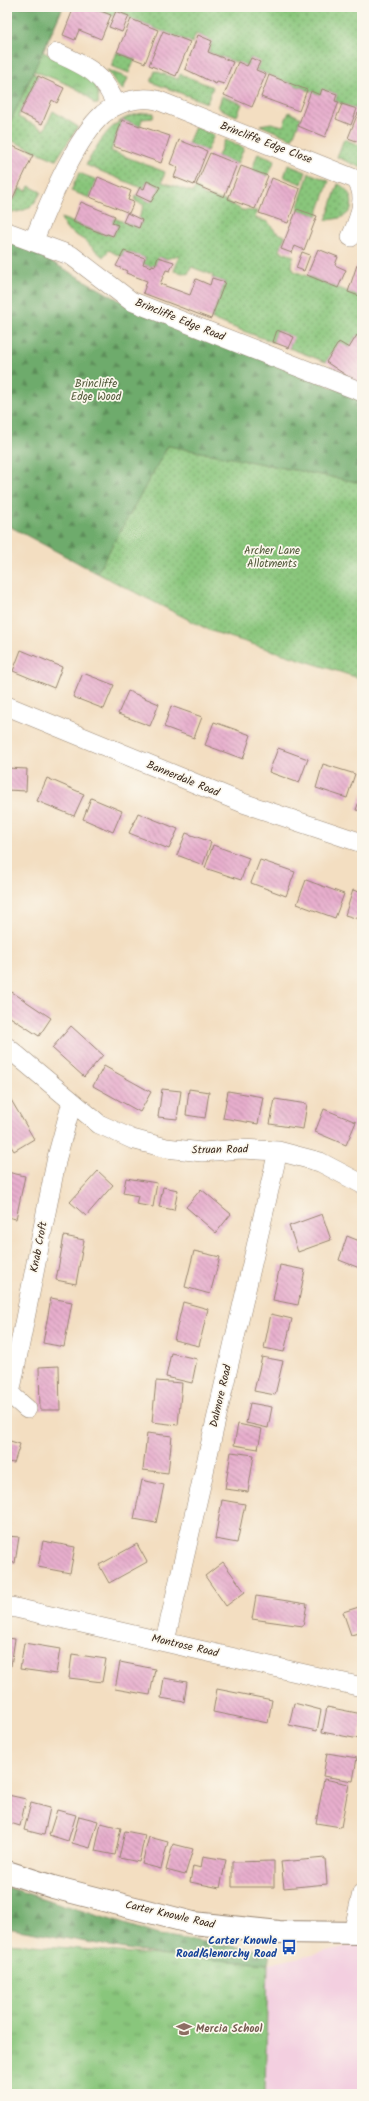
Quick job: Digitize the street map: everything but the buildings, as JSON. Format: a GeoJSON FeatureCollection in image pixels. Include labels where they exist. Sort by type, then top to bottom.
{"type":"FeatureCollection","features":[{"type":"Feature","properties":{"kind":"street"},"geometry":{"type":"LineString","coordinates":[[57,53],[85,66],[98,75],[108,87],[116,106]]}},
{"type":"Feature","properties":{"kind":"street","name":"Brincliffe Edge Close"},"geometry":{"type":"LineString","coordinates":[[33,242],[55,190],[80,145],[98,119],[116,106],[143,98],[157,100],[349,175],[359,183],[362,193],[360,218],[351,237]]}},
{"type":"Feature","properties":{"kind":"street","name":"Brincliffe Edge Road"},"geometry":{"type":"LineString","coordinates":[[7,232],[72,256],[131,301],[362,392]]}},
{"type":"Feature","properties":{"kind":"street","name":"Bannerdale Road"},"geometry":{"type":"LineString","coordinates":[[7,706],[243,803],[362,843]]}},
{"type":"Feature","properties":{"kind":"street","name":"Struan Road"},"geometry":{"type":"LineString","coordinates":[[7,1047],[99,1124],[132,1139],[166,1148],[202,1152],[241,1149],[278,1151],[320,1162],[362,1184]]}},
{"type":"Feature","properties":{"kind":"street","name":"Knab Croft"},"geometry":{"type":"LineString","coordinates":[[27,1409],[8,1394],[57,1157],[72,1102]]}},
{"type":"Feature","properties":{"kind":"street","name":"Dalmore Road"},"geometry":{"type":"LineString","coordinates":[[164,1641],[278,1151]]}},
{"type":"Feature","properties":{"kind":"street","name":"Montrose Road"},"geometry":{"type":"LineString","coordinates":[[7,1606],[362,1687]]}},
{"type":"Feature","properties":{"kind":"street","name":"Carter Knowle Road"},"geometry":{"type":"LineString","coordinates":[[7,1872],[53,1887],[193,1923],[279,1932],[357,1933]]}},
{"type":"Feature","properties":{"kind":"street"},"geometry":{"type":"LineString","coordinates":[[357,1933],[362,1893]]}},
{"type":"Feature","properties":{"kind":"shaded area","name":"Mercia School"},"geometry":{"type":"Polygon","coordinates":[[[7,1943],[268,1964],[362,1943],[362,2094],[7,2094],[7,1943]]]}},
{"type":"Feature","properties":{"kind":"green space"},"geometry":{"type":"Polygon","coordinates":[[[7,7],[63,7],[43,52],[71,64],[88,76],[98,93],[98,104],[94,104],[90,98],[76,88],[34,71],[7,129],[7,7]]]}},
{"type":"Feature","properties":{"kind":"green space"},"geometry":{"type":"Polygon","coordinates":[[[7,7],[63,7],[7,129],[7,7]]]}},
{"type":"Feature","properties":{"kind":"green space"},"geometry":{"type":"Polygon","coordinates":[[[90,7],[362,7],[362,115],[356,113],[356,109],[335,101],[337,94],[322,89],[320,95],[256,70],[260,62],[251,58],[247,66],[208,52],[212,41],[196,34],[192,43],[131,19],[129,16],[116,11],[113,16],[90,7]]]}},
{"type":"Feature","properties":{"kind":"green space"},"geometry":{"type":"Polygon","coordinates":[[[117,52],[135,59],[129,73],[111,66],[117,52]]]}},
{"type":"Feature","properties":{"kind":"green space"},"geometry":{"type":"Polygon","coordinates":[[[107,70],[128,78],[123,90],[118,86],[107,70]]]}},
{"type":"Feature","properties":{"kind":"green space"},"geometry":{"type":"Polygon","coordinates":[[[155,71],[178,79],[180,74],[213,87],[207,103],[151,82],[155,71]]]}},
{"type":"Feature","properties":{"kind":"green space"},"geometry":{"type":"Polygon","coordinates":[[[33,73],[38,76],[18,117],[44,130],[53,111],[78,127],[56,160],[10,140],[7,146],[7,129],[33,73]]]}},
{"type":"Feature","properties":{"kind":"green space"},"geometry":{"type":"Polygon","coordinates":[[[222,96],[242,104],[237,116],[218,108],[222,96]]]}},
{"type":"Feature","properties":{"kind":"green space"},"geometry":{"type":"Polygon","coordinates":[[[289,112],[301,118],[292,139],[260,125],[271,123],[283,126],[289,112]]]}},
{"type":"Feature","properties":{"kind":"green space"},"geometry":{"type":"Polygon","coordinates":[[[154,113],[153,118],[142,119],[140,126],[122,120],[133,115],[154,113]]]}},
{"type":"Feature","properties":{"kind":"green space"},"geometry":{"type":"Polygon","coordinates":[[[122,120],[111,151],[165,172],[162,182],[193,192],[195,188],[199,189],[203,195],[226,201],[242,210],[257,211],[255,218],[268,222],[276,232],[285,236],[279,251],[294,256],[291,263],[294,271],[362,297],[362,339],[357,335],[349,348],[339,342],[326,362],[289,348],[293,337],[277,330],[273,342],[211,319],[225,282],[212,278],[213,275],[191,267],[188,274],[174,271],[180,255],[166,259],[158,257],[155,266],[153,265],[152,267],[143,264],[145,258],[124,251],[121,257],[109,250],[103,257],[84,240],[66,229],[61,218],[106,235],[113,236],[118,225],[112,223],[114,218],[139,228],[142,220],[139,218],[144,205],[135,201],[136,195],[151,202],[160,187],[147,181],[144,189],[86,165],[103,138],[116,124],[122,120]]]}},
{"type":"Feature","properties":{"kind":"green space"},"geometry":{"type":"Polygon","coordinates":[[[195,127],[214,135],[207,151],[188,143],[195,127]]]}},
{"type":"Feature","properties":{"kind":"green space"},"geometry":{"type":"Polygon","coordinates":[[[344,139],[362,146],[362,168],[337,157],[344,139]]]}},
{"type":"Feature","properties":{"kind":"green space"},"geometry":{"type":"Polygon","coordinates":[[[225,140],[244,148],[237,164],[218,156],[225,140]]]}},
{"type":"Feature","properties":{"kind":"green space"},"geometry":{"type":"Polygon","coordinates":[[[258,153],[275,160],[268,176],[252,170],[258,153]]]}},
{"type":"Feature","properties":{"kind":"green space"},"geometry":{"type":"Polygon","coordinates":[[[288,165],[306,172],[302,184],[284,177],[288,165]]]}},
{"type":"Feature","properties":{"kind":"green space"},"geometry":{"type":"Polygon","coordinates":[[[79,173],[97,180],[90,198],[71,191],[79,173]]]}},
{"type":"Feature","properties":{"kind":"green space"},"geometry":{"type":"Polygon","coordinates":[[[309,173],[329,181],[317,216],[297,209],[309,173]]]}},
{"type":"Feature","properties":{"kind":"green space"},"geometry":{"type":"Polygon","coordinates":[[[338,184],[349,194],[352,204],[351,209],[342,217],[326,220],[338,184]]]}},
{"type":"Feature","properties":{"kind":"green space"},"geometry":{"type":"Polygon","coordinates":[[[29,186],[41,192],[35,202],[28,208],[19,212],[7,213],[7,197],[14,200],[20,188],[27,191],[29,186]]]}},
{"type":"Feature","properties":{"kind":"green space","name":"Brincliffe Edge Wood"},"geometry":{"type":"Polygon","coordinates":[[[7,242],[34,252],[133,308],[362,399],[362,483],[168,446],[97,573],[7,525],[7,242]]]}},
{"type":"Feature","properties":{"kind":"green space","name":"Archer Lane Allotments"},"geometry":{"type":"Polygon","coordinates":[[[168,446],[362,483],[362,679],[211,631],[97,573],[168,446]]]}},
{"type":"Feature","properties":{"kind":"green space"},"geometry":{"type":"Polygon","coordinates":[[[7,1887],[159,1935],[270,1952],[268,1964],[166,1956],[7,1928],[7,1887]]]}},
{"type":"Feature","properties":{"kind":"green space","name":"Mercia School"},"geometry":{"type":"Polygon","coordinates":[[[7,1943],[268,1964],[265,2094],[7,2094],[7,1943]]]}},
{"type":"Feature","properties":{"kind":"place","name":"Carter Knowle Road/Glenorchy Road"},"geometry":{"type":"Point","coordinates":[289,1947]}},
{"type":"Feature","properties":{"kind":"place","name":"Mercia School"},"geometry":{"type":"Point","coordinates":[184,2029]}}]}
